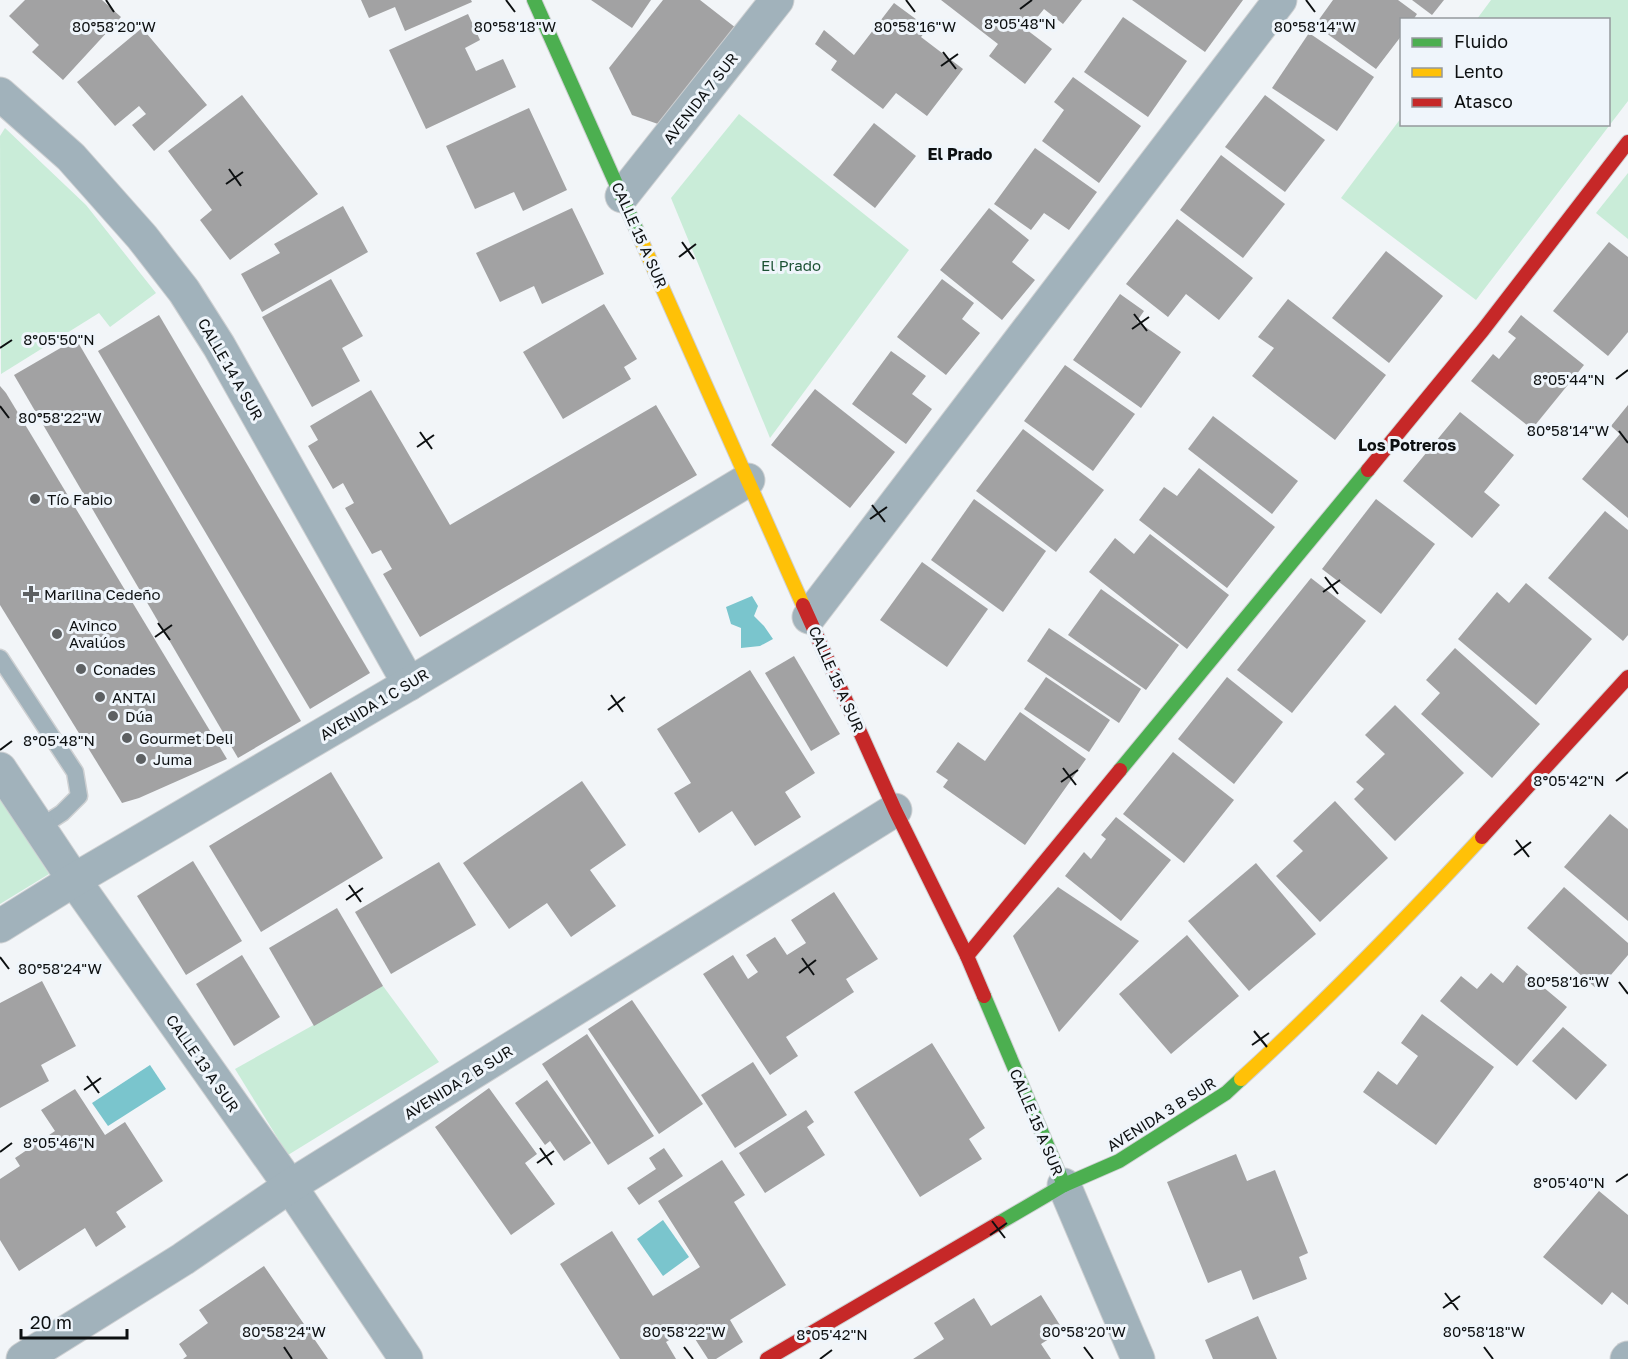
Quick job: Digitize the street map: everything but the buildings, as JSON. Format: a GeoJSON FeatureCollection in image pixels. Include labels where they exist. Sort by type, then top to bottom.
{"type":"FeatureCollection","features":[{"type":"Feature","properties":{"kind":"street","name":"CALLE 15 A SUR"},"geometry":{"type":"LineString","coordinates":[[534,0],[895,810],[967,956],[1138,1359]]}},
{"type":"Feature","properties":{"kind":"street","name":"AVENIDA 7 SUR"},"geometry":{"type":"LineString","coordinates":[[622,196],[777,0]]}},
{"type":"Feature","properties":{"kind":"street"},"geometry":{"type":"LineString","coordinates":[[809,617],[1280,0]]}},
{"type":"Feature","properties":{"kind":"street","name":"CALLE 14 A SUR"},"geometry":{"type":"LineString","coordinates":[[0,94],[71,157],[142,237],[184,291],[219,346],[409,684]]}},
{"type":"Feature","properties":{"kind":"street"},"geometry":{"type":"LineString","coordinates":[[967,956],[1483,330],[1628,142]]}},
{"type":"Feature","properties":{"kind":"street","name":"AVENIDA 1 C SUR"},"geometry":{"type":"LineString","coordinates":[[0,926],[748,480]]}},
{"type":"Feature","properties":{"kind":"street","name":"AVENIDA 3 B SUR"},"geometry":{"type":"LineString","coordinates":[[767,1359],[1064,1185],[1119,1161],[1226,1093],[1288,1036],[1445,877],[1628,677]]}},
{"type":"Feature","properties":{"kind":"street","name":"CALLE 13 A SUR"},"geometry":{"type":"LineString","coordinates":[[0,769],[74,880],[290,1186],[406,1359]]}},
{"type":"Feature","properties":{"kind":"street","name":"AVENIDA 2 B SUR"},"geometry":{"type":"LineString","coordinates":[[24,1359],[183,1259],[290,1186],[895,810]]}},
{"type":"Feature","properties":{"kind":"lane"},"geometry":{"type":"LineString","coordinates":[[0,658],[75,772],[79,796],[62,813],[39,828]]}},
{"type":"Feature","properties":{"kind":"green space"},"geometry":{"type":"Polygon","coordinates":[[[1491,0],[1628,0],[1628,101],[1610,125],[1610,18],[1478,18],[1491,0]]]}},
{"type":"Feature","properties":{"kind":"green space","name":"El Prado"},"geometry":{"type":"Polygon","coordinates":[[[739,114],[909,250],[770,438],[671,198],[739,114]]]}},
{"type":"Feature","properties":{"kind":"green space"},"geometry":{"type":"Polygon","coordinates":[[[1400,119],[1400,126],[1609,126],[1476,300],[1341,198],[1400,119]]]}},
{"type":"Feature","properties":{"kind":"green space"},"geometry":{"type":"Polygon","coordinates":[[[5,128],[86,205],[156,293],[110,327],[99,313],[1,374],[0,136],[5,128]]]}},
{"type":"Feature","properties":{"kind":"green space"},"geometry":{"type":"Polygon","coordinates":[[[1628,173],[1628,239],[1596,213],[1628,173]]]}},
{"type":"Feature","properties":{"kind":"green space"},"geometry":{"type":"Polygon","coordinates":[[[0,798],[49,874],[0,904],[0,798]]]}},
{"type":"Feature","properties":{"kind":"green space"},"geometry":{"type":"Polygon","coordinates":[[[383,986],[439,1062],[288,1155],[235,1069],[383,986]]]}},
{"type":"Feature","properties":{"kind":"water"},"geometry":{"type":"Polygon","coordinates":[[[752,596],[758,606],[754,616],[773,639],[760,646],[741,648],[741,628],[731,624],[726,607],[752,596]]]}},
{"type":"Feature","properties":{"kind":"water"},"geometry":{"type":"Polygon","coordinates":[[[150,1065],[166,1089],[108,1126],[92,1103],[150,1065]]]}},
{"type":"Feature","properties":{"kind":"water"},"geometry":{"type":"Polygon","coordinates":[[[663,1220],[689,1257],[663,1276],[637,1239],[663,1220]]]}},
{"type":"Feature","properties":{"kind":"traffic: fast"},"geometry":{"type":"LineString","coordinates":[[534,0],[642,242]]}},
{"type":"Feature","properties":{"kind":"traffic: fast"},"geometry":{"type":"LineString","coordinates":[[1120,770],[1368,470]]}},
{"type":"Feature","properties":{"kind":"traffic: fast"},"geometry":{"type":"LineString","coordinates":[[984,996],[1064,1185]]}},
{"type":"Feature","properties":{"kind":"traffic: fast"},"geometry":{"type":"LineString","coordinates":[[999,1223],[1064,1185],[1119,1161],[1226,1093],[1241,1079]]}},
{"type":"Feature","properties":{"kind":"traffic: slow"},"geometry":{"type":"LineString","coordinates":[[642,242],[803,605]]}},
{"type":"Feature","properties":{"kind":"traffic: slow"},"geometry":{"type":"LineString","coordinates":[[1241,1079],[1364,960],[1482,837]]}},
{"type":"Feature","properties":{"kind":"traffic: jam"},"geometry":{"type":"LineString","coordinates":[[1368,470],[1483,330],[1628,142]]}},
{"type":"Feature","properties":{"kind":"traffic: jam"},"geometry":{"type":"LineString","coordinates":[[803,605],[895,810],[967,956],[984,996]]}},
{"type":"Feature","properties":{"kind":"traffic: jam"},"geometry":{"type":"LineString","coordinates":[[1482,837],[1628,677]]}},
{"type":"Feature","properties":{"kind":"traffic: jam"},"geometry":{"type":"LineString","coordinates":[[967,956],[1120,770]]}},
{"type":"Feature","properties":{"kind":"traffic: jam"},"geometry":{"type":"LineString","coordinates":[[767,1359],[999,1223]]}},
{"type":"Feature","properties":{"kind":"place","name":"Tío Fabio"},"geometry":{"type":"Point","coordinates":[35,499]}},
{"type":"Feature","properties":{"kind":"place","name":"Marilina Cedeño"},"geometry":{"type":"Point","coordinates":[31,594]}},
{"type":"Feature","properties":{"kind":"place","name":"Avinco Avalúos"},"geometry":{"type":"Point","coordinates":[57,634]}},
{"type":"Feature","properties":{"kind":"place","name":"Conades"},"geometry":{"type":"Point","coordinates":[81,669]}},
{"type":"Feature","properties":{"kind":"place","name":"ANTAI"},"geometry":{"type":"Point","coordinates":[100,697]}},
{"type":"Feature","properties":{"kind":"place","name":"Dúa"},"geometry":{"type":"Point","coordinates":[113,716]}},
{"type":"Feature","properties":{"kind":"place","name":"Gourmet Deli"},"geometry":{"type":"Point","coordinates":[127,738]}},
{"type":"Feature","properties":{"kind":"place","name":"Juma"},"geometry":{"type":"Point","coordinates":[141,759]}},
{"type":"Feature","properties":{"kind":"district","name":"El Prado"},"geometry":{"type":"Point","coordinates":[960,154]}},
{"type":"Feature","properties":{"kind":"district","name":"Los Potreros"},"geometry":{"type":"Point","coordinates":[1407,445]}}]}
